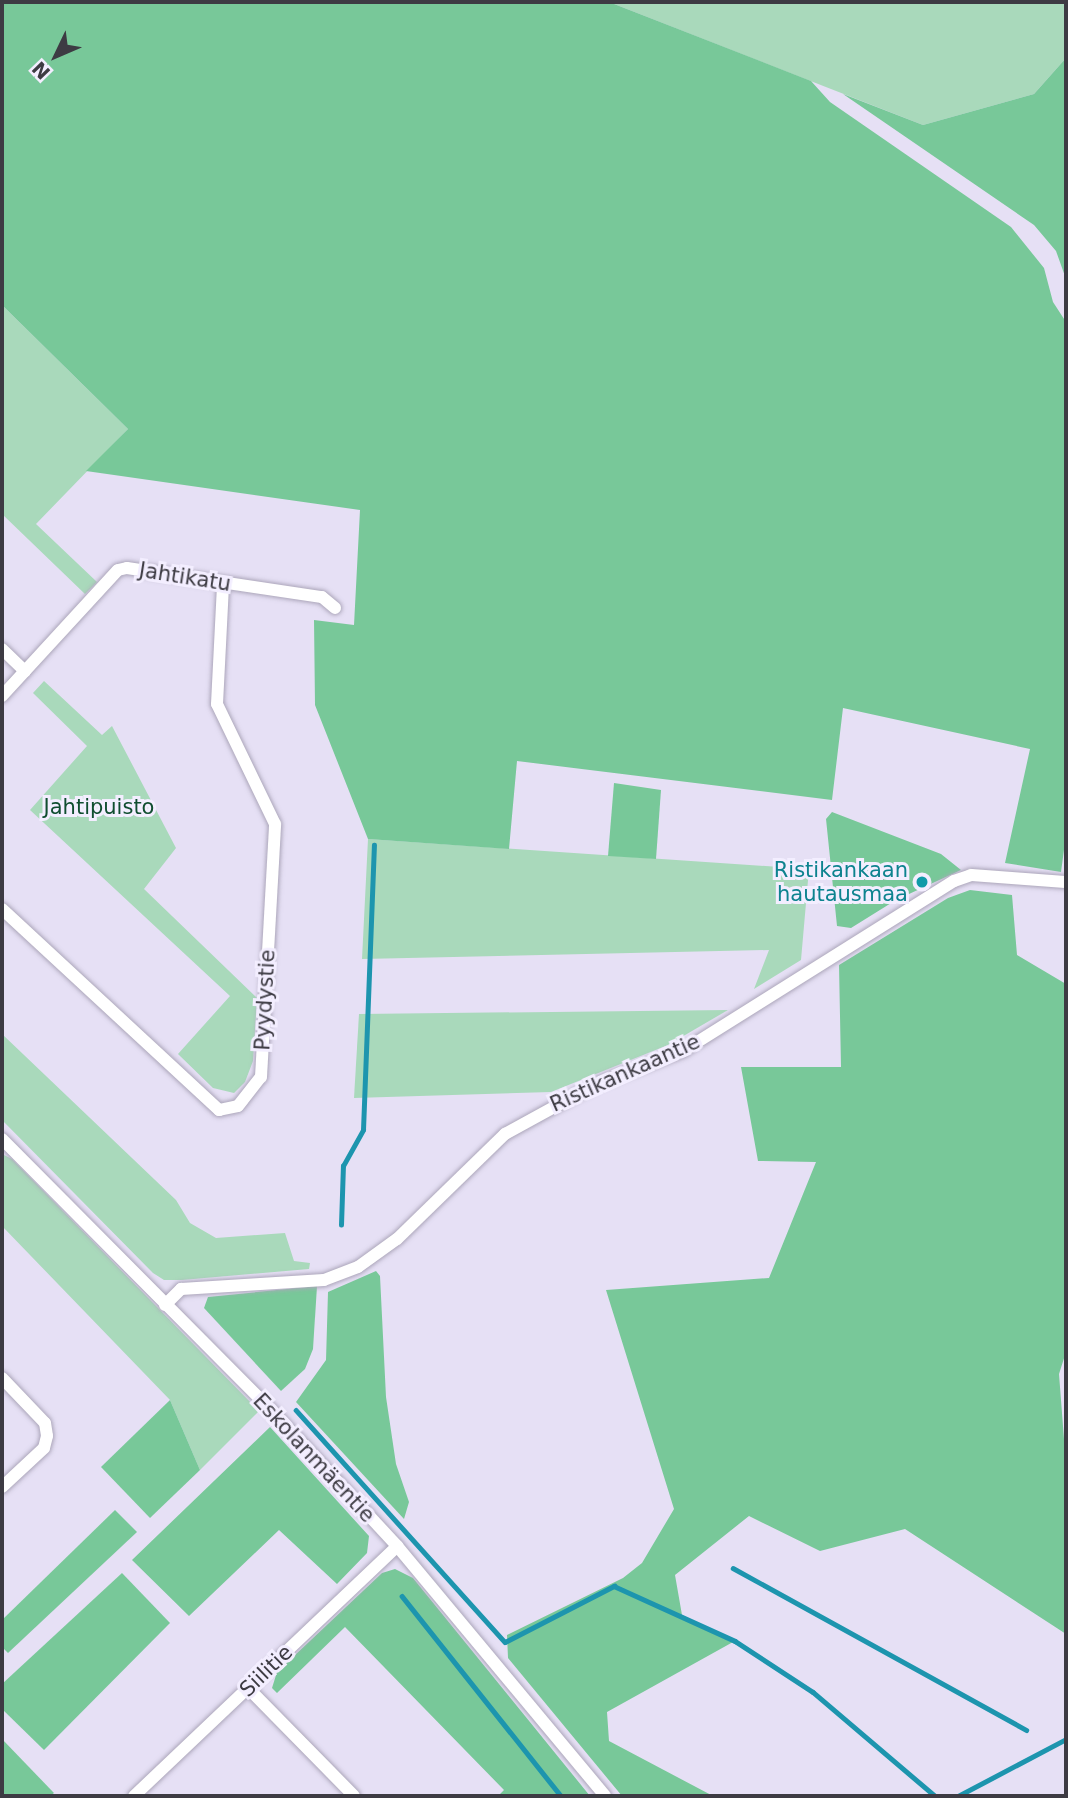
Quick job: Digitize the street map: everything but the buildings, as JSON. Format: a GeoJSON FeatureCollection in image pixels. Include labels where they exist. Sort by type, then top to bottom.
{"type":"FeatureCollection","features":[{"type":"Feature","properties":{"kind":"street","name":"Jahtikatu"},"geometry":{"type":"LineString","coordinates":[[2,696],[118,570],[127,568],[322,597],[335,608]]}},
{"type":"Feature","properties":{"kind":"street","name":"Pyydystie"},"geometry":{"type":"LineString","coordinates":[[2,909],[219,1110],[238,1106],[261,1077],[275,824],[217,704],[223,584]]}},
{"type":"Feature","properties":{"kind":"street"},"geometry":{"type":"LineString","coordinates":[[2,649],[25,671]]}},
{"type":"Feature","properties":{"kind":"street","name":"Ristikankaantie"},"geometry":{"type":"LineString","coordinates":[[165,1305],[181,1289],[324,1280],[358,1267],[397,1239],[505,1134],[596,1084],[683,1051],[954,881],[971,876],[1066,883]]}},
{"type":"Feature","properties":{"kind":"street","name":"Eskolanmäentie"},"geometry":{"type":"LineString","coordinates":[[2,1139],[273,1412],[397,1546],[605,1796]]}},
{"type":"Feature","properties":{"kind":"street"},"geometry":{"type":"LineString","coordinates":[[2,1378],[45,1423],[47,1436],[44,1448],[2,1487]]}},
{"type":"Feature","properties":{"kind":"street","name":"Siilitie"},"geometry":{"type":"LineString","coordinates":[[134,1796],[397,1546]]}},
{"type":"Feature","properties":{"kind":"street"},"geometry":{"type":"LineString","coordinates":[[248,1688],[354,1796]]}},
{"type":"Feature","properties":{"kind":"green space"},"geometry":{"type":"Polygon","coordinates":[[[2,2],[609,2],[811,81],[830,102],[1011,227],[1044,268],[1053,302],[1066,322],[1066,835],[1061,872],[1005,863],[1030,749],[843,708],[832,800],[517,761],[509,849],[368,839],[315,705],[314,620],[354,625],[360,510],[86,471],[128,429],[2,305],[2,2]]]}},
{"type":"Feature","properties":{"kind":"green space"},"geometry":{"type":"Polygon","coordinates":[[[609,2],[1066,2],[1066,58],[1034,94],[923,125],[609,2]]]}},
{"type":"Feature","properties":{"kind":"green space"},"geometry":{"type":"Polygon","coordinates":[[[1066,58],[1066,279],[1056,251],[1034,225],[843,94],[923,125],[1034,94],[1066,58]]]}},
{"type":"Feature","properties":{"kind":"green space"},"geometry":{"type":"Polygon","coordinates":[[[2,305],[128,429],[36,524],[97,582],[85,594],[2,514],[2,305]]]}},
{"type":"Feature","properties":{"kind":"green space","name":"Jahtipuisto"},"geometry":{"type":"Polygon","coordinates":[[[44,681],[102,735],[112,726],[176,848],[144,889],[257,998],[253,1061],[245,1082],[234,1093],[213,1088],[178,1054],[230,996],[30,810],[87,746],[33,693],[44,681]]]}},
{"type":"Feature","properties":{"kind":"green space"},"geometry":{"type":"Polygon","coordinates":[[[614,783],[661,790],[656,859],[608,856],[614,783]]]}},
{"type":"Feature","properties":{"kind":"green space"},"geometry":{"type":"Polygon","coordinates":[[[832,812],[941,854],[961,870],[896,900],[851,928],[837,926],[826,819],[832,812]]]}},
{"type":"Feature","properties":{"kind":"green space"},"geometry":{"type":"Polygon","coordinates":[[[368,839],[809,869],[801,960],[754,989],[769,950],[362,959],[368,839]]]}},
{"type":"Feature","properties":{"kind":"green space"},"geometry":{"type":"Polygon","coordinates":[[[970,890],[1012,895],[1017,955],[1066,984],[1066,1352],[1059,1374],[1066,1465],[1066,1634],[905,1529],[820,1551],[749,1516],[675,1575],[682,1615],[733,1642],[607,1712],[609,1741],[713,1796],[622,1796],[508,1658],[507,1635],[623,1578],[642,1563],[674,1509],[606,1290],[769,1278],[816,1162],[758,1161],[741,1067],[841,1067],[839,965],[948,898],[970,890]]]}},
{"type":"Feature","properties":{"kind":"green space"},"geometry":{"type":"Polygon","coordinates":[[[728,1010],[668,1045],[551,1092],[354,1098],[359,1014],[728,1010]]]}},
{"type":"Feature","properties":{"kind":"green space"},"geometry":{"type":"Polygon","coordinates":[[[2,1034],[176,1200],[190,1223],[216,1238],[285,1233],[294,1261],[310,1263],[309,1269],[182,1280],[164,1280],[153,1273],[2,1120],[2,1034]]]}},
{"type":"Feature","properties":{"kind":"green space"},"geometry":{"type":"Polygon","coordinates":[[[2,1154],[12,1159],[259,1411],[200,1470],[170,1400],[2,1226],[2,1154]]]}},
{"type":"Feature","properties":{"kind":"green space"},"geometry":{"type":"Polygon","coordinates":[[[376,1271],[380,1276],[386,1397],[396,1464],[409,1502],[404,1519],[296,1402],[326,1360],[328,1292],[376,1271]]]}},
{"type":"Feature","properties":{"kind":"green space"},"geometry":{"type":"Polygon","coordinates":[[[317,1286],[313,1349],[305,1369],[281,1391],[204,1308],[208,1297],[317,1286]]]}},
{"type":"Feature","properties":{"kind":"green space"},"geometry":{"type":"Polygon","coordinates":[[[170,1400],[200,1470],[150,1518],[101,1467],[170,1400]]]}},
{"type":"Feature","properties":{"kind":"green space"},"geometry":{"type":"Polygon","coordinates":[[[270,1427],[369,1536],[367,1553],[337,1584],[279,1530],[189,1616],[132,1560],[270,1427]]]}},
{"type":"Feature","properties":{"kind":"green space"},"geometry":{"type":"Polygon","coordinates":[[[115,1510],[137,1532],[8,1653],[2,1647],[2,1620],[115,1510]]]}},
{"type":"Feature","properties":{"kind":"green space"},"geometry":{"type":"Polygon","coordinates":[[[395,1569],[413,1578],[590,1796],[498,1796],[504,1790],[345,1627],[277,1693],[272,1688],[277,1672],[382,1573],[395,1569]]]}},
{"type":"Feature","properties":{"kind":"green space"},"geometry":{"type":"Polygon","coordinates":[[[122,1573],[170,1623],[44,1750],[2,1709],[2,1684],[122,1573]]]}},
{"type":"Feature","properties":{"kind":"green space"},"geometry":{"type":"Polygon","coordinates":[[[2,1739],[54,1793],[50,1796],[2,1796],[2,1739]]]}},
{"type":"Feature","properties":{"kind":"waterway"},"geometry":{"type":"LineString","coordinates":[[341,1225],[343,1166],[363,1130],[374,845]]}},
{"type":"Feature","properties":{"kind":"waterway"},"geometry":{"type":"LineString","coordinates":[[296,1410],[505,1642],[614,1586],[735,1641],[813,1692],[935,1796]]}},
{"type":"Feature","properties":{"kind":"waterway"},"geometry":{"type":"LineString","coordinates":[[733,1568],[1026,1730]]}},
{"type":"Feature","properties":{"kind":"waterway"},"geometry":{"type":"LineString","coordinates":[[402,1596],[561,1796]]}},
{"type":"Feature","properties":{"kind":"waterway"},"geometry":{"type":"LineString","coordinates":[[958,1796],[1066,1739]]}},
{"type":"Feature","properties":{"kind":"place","name":"Ristikankaan hautausmaa"},"geometry":{"type":"Point","coordinates":[922,882]}}]}
